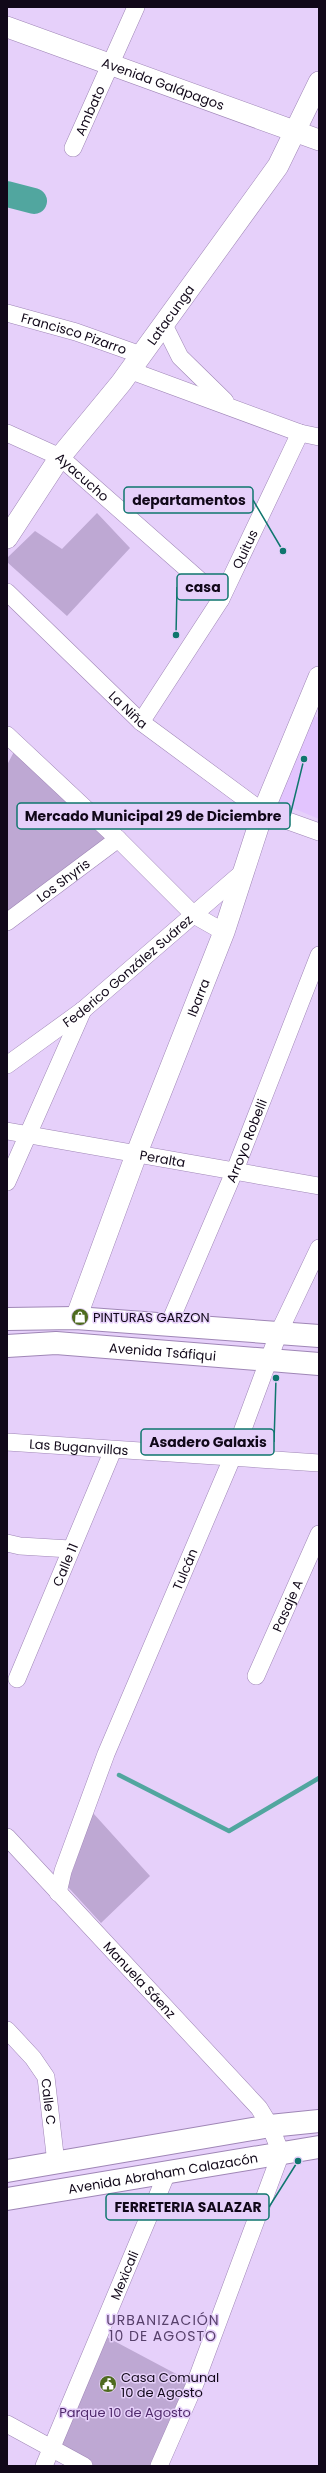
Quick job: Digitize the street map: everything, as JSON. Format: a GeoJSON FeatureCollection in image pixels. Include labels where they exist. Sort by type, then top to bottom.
{"type":"FeatureCollection","features":[{"type":"Feature","properties":{"kind":"main road","name":"Avenida Tsáfiqui"},"geometry":{"type":"LineString","coordinates":[[7,1319],[76,1318],[319,1336]]}},
{"type":"Feature","properties":{"kind":"main road","name":"Avenida Tsáfiqui"},"geometry":{"type":"LineString","coordinates":[[7,1346],[56,1343],[319,1364]]}},
{"type":"Feature","properties":{"kind":"main road","name":"Avenida Abraham Calazacón"},"geometry":{"type":"LineString","coordinates":[[7,2171],[270,2126],[319,2121]]}},
{"type":"Feature","properties":{"kind":"main road","name":"Avenida Abraham Calazacón"},"geometry":{"type":"LineString","coordinates":[[7,2199],[319,2148]]}},
{"type":"Feature","properties":{"kind":"street","name":"Ambato"},"geometry":{"type":"LineString","coordinates":[[73,148],[112,64],[136,7]]}},
{"type":"Feature","properties":{"kind":"street","name":"Avenida Galápagos"},"geometry":{"type":"LineString","coordinates":[[7,27],[319,140]]}},
{"type":"Feature","properties":{"kind":"street","name":"Latacunga"},"geometry":{"type":"LineString","coordinates":[[7,538],[60,457],[164,325],[278,166],[296,132],[319,82]]}},
{"type":"Feature","properties":{"kind":"street","name":"Francisco Pizarro"},"geometry":{"type":"LineString","coordinates":[[7,313],[76,332],[135,363],[230,406],[300,433],[319,437]]}},
{"type":"Feature","properties":{"kind":"street"},"geometry":{"type":"LineString","coordinates":[[164,325],[180,357],[230,406]]}},
{"type":"Feature","properties":{"kind":"street","name":"Ayacucho"},"geometry":{"type":"LineString","coordinates":[[7,433],[60,457],[220,599]]}},
{"type":"Feature","properties":{"kind":"street","name":"Quitus"},"geometry":{"type":"LineString","coordinates":[[141,722],[220,599],[300,433]]}},
{"type":"Feature","properties":{"kind":"street","name":"La Niña"},"geometry":{"type":"LineString","coordinates":[[7,592],[141,722],[263,812],[319,832]]}},
{"type":"Feature","properties":{"kind":"street","name":"Ibarra"},"geometry":{"type":"LineString","coordinates":[[76,1318],[136,1155],[224,932],[263,812],[319,677]]}},
{"type":"Feature","properties":{"kind":"street"},"geometry":{"type":"LineString","coordinates":[[8,740],[118,839],[194,914],[224,932]]}},
{"type":"Feature","properties":{"kind":"street","name":"Los Shyris"},"geometry":{"type":"LineString","coordinates":[[7,922],[118,839]]}},
{"type":"Feature","properties":{"kind":"street","name":"Federico González Suárez"},"geometry":{"type":"LineString","coordinates":[[7,1065],[83,1010],[243,872]]}},
{"type":"Feature","properties":{"kind":"street","name":"Arroyo Robelli"},"geometry":{"type":"LineString","coordinates":[[169,1324],[235,1170],[319,954]]}},
{"type":"Feature","properties":{"kind":"street"},"geometry":{"type":"LineString","coordinates":[[7,1182],[29,1136],[83,1010]]}},
{"type":"Feature","properties":{"kind":"street","name":"Peralta"},"geometry":{"type":"LineString","coordinates":[[7,1131],[136,1155],[235,1170],[319,1186]]}},
{"type":"Feature","properties":{"kind":"street","name":"Tulcán"},"geometry":{"type":"LineString","coordinates":[[58,1893],[63,1871],[106,1754],[233,1456],[279,1332],[319,1248]]}},
{"type":"Feature","properties":{"kind":"street","name":"Las Buganvillas"},"geometry":{"type":"LineString","coordinates":[[7,1442],[113,1450],[319,1462]]}},
{"type":"Feature","properties":{"kind":"street","name":"Calle 11"},"geometry":{"type":"LineString","coordinates":[[17,1679],[70,1549],[113,1450]]}},
{"type":"Feature","properties":{"kind":"street","name":"Pasaje A"},"geometry":{"type":"LineString","coordinates":[[256,1676],[319,1534]]}},
{"type":"Feature","properties":{"kind":"street"},"geometry":{"type":"LineString","coordinates":[[7,1543],[20,1546],[70,1549]]}},
{"type":"Feature","properties":{"kind":"street","name":"Manuela Sáenz"},"geometry":{"type":"LineString","coordinates":[[7,1837],[259,2108],[270,2126],[281,2153]]}},
{"type":"Feature","properties":{"kind":"street","name":"Calle C"},"geometry":{"type":"LineString","coordinates":[[7,2030],[33,2058],[46,2077],[56,2163]]}},
{"type":"Feature","properties":{"kind":"street"},"geometry":{"type":"LineString","coordinates":[[159,2466],[195,2384],[281,2153]]}},
{"type":"Feature","properties":{"kind":"street","name":"Mexicali"},"geometry":{"type":"LineString","coordinates":[[44,2466],[167,2172]]}},
{"type":"Feature","properties":{"kind":"street"},"geometry":{"type":"LineString","coordinates":[[7,2424],[84,2466]]}},
{"type":"Feature","properties":{"kind":"shaded area"},"geometry":{"type":"Polygon","coordinates":[[[312,715],[319,718],[319,819],[271,799],[312,715]]]}},
{"type":"Feature","properties":{"kind":"green space"},"geometry":{"type":"Polygon","coordinates":[[[97,513],[130,548],[67,616],[7,562],[7,558],[35,531],[62,549],[97,513]]]}},
{"type":"Feature","properties":{"kind":"green space"},"geometry":{"type":"Polygon","coordinates":[[[18,744],[118,839],[7,922],[7,765],[18,744]]]}},
{"type":"Feature","properties":{"kind":"green space"},"geometry":{"type":"Polygon","coordinates":[[[93,1813],[150,1876],[101,1923],[67,1886],[93,1813]]]}},
{"type":"Feature","properties":{"kind":"green space","name":"Parque 10 de Agosto"},"geometry":{"type":"Polygon","coordinates":[[[101,2334],[195,2384],[159,2466],[84,2466],[51,2448],[101,2334]]]}},
{"type":"Feature","properties":{"kind":"waterway"},"geometry":{"type":"LineString","coordinates":[[7,194],[34,201]]}},
{"type":"Feature","properties":{"kind":"waterway"},"geometry":{"type":"LineString","coordinates":[[119,1775],[229,1831],[319,1778]]}},
{"type":"Feature","properties":{"kind":"place","name":"departamentos"},"geometry":{"type":"Point","coordinates":[283,551]}},
{"type":"Feature","properties":{"kind":"place","name":"casa"},"geometry":{"type":"Point","coordinates":[176,635]}},
{"type":"Feature","properties":{"kind":"place","name":"Mercado Municipal 29 de Diciembre"},"geometry":{"type":"Point","coordinates":[304,759]}},
{"type":"Feature","properties":{"kind":"place","name":"PINTURAS GARZON"},"geometry":{"type":"Point","coordinates":[80,1317]}},
{"type":"Feature","properties":{"kind":"place","name":"Asadero Galaxis"},"geometry":{"type":"Point","coordinates":[276,1378]}},
{"type":"Feature","properties":{"kind":"place","name":"FERRETERIA SALAZAR"},"geometry":{"type":"Point","coordinates":[298,2161]}},
{"type":"Feature","properties":{"kind":"place","name":"Casa Comunal 10 de Agosto"},"geometry":{"type":"Point","coordinates":[108,2384]}},
{"type":"Feature","properties":{"kind":"district","name":"URBANIZACIÓN 10 DE AGOSTO"},"geometry":{"type":"Point","coordinates":[163,2328]}}]}
